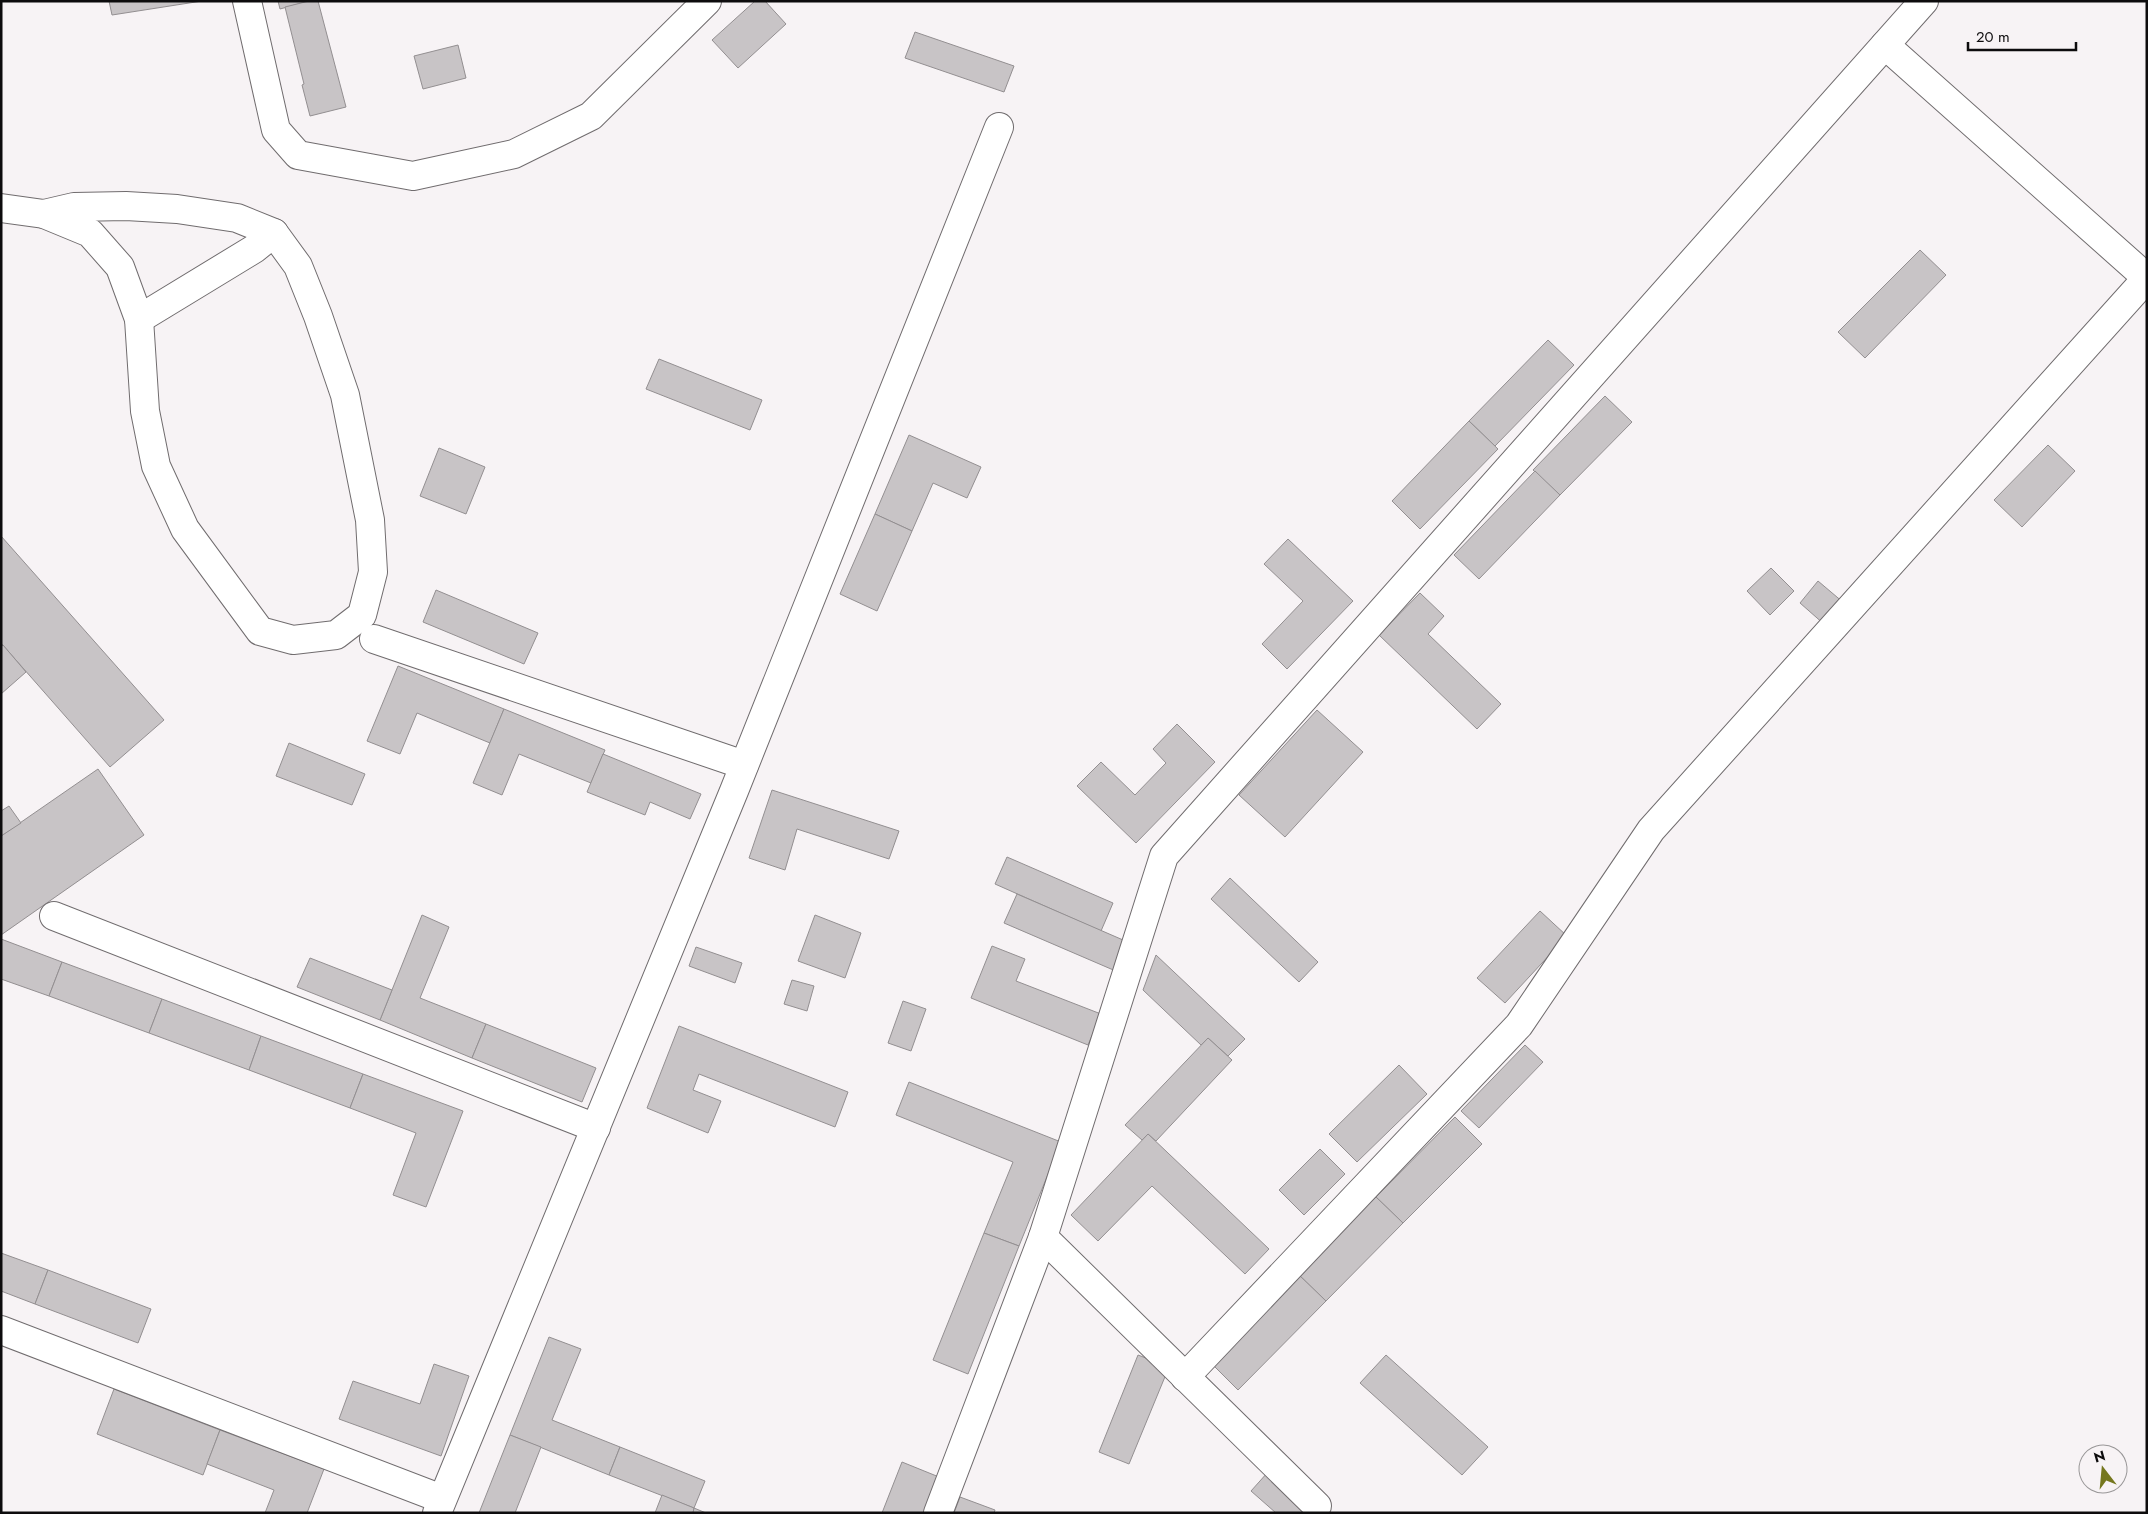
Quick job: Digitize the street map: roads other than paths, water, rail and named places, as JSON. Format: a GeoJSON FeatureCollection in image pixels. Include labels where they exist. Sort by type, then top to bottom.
{"type":"FeatureCollection","features":[{"type":"Feature","properties":{"kind":"street"},"geometry":{"type":"LineString","coordinates":[[247,1],[276,130],[298,155],[413,176],[514,154],[591,116],[707,1]]}},
{"type":"Feature","properties":{"kind":"street"},"geometry":{"type":"LineString","coordinates":[[938,1513],[1043,1237],[1164,856],[1924,1]]}},
{"type":"Feature","properties":{"kind":"street"},"geometry":{"type":"LineString","coordinates":[[1186,1377],[1519,1025],[1651,830],[2147,278],[1885,45]]}},
{"type":"Feature","properties":{"kind":"street"},"geometry":{"type":"LineString","coordinates":[[1,1330],[439,1506],[744,765],[999,127]]}},
{"type":"Feature","properties":{"kind":"street"},"geometry":{"type":"LineString","coordinates":[[1,208],[44,214],[90,233],[120,267],[139,319],[145,411],[156,466],[185,529],[260,631],[293,640],[336,635],[362,615],[373,572],[370,520],[345,395],[298,266],[274,233],[237,218],[177,209],[126,206],[74,207],[44,214]]}},
{"type":"Feature","properties":{"kind":"street"},"geometry":{"type":"LineString","coordinates":[[139,319],[254,248],[274,233]]}},
{"type":"Feature","properties":{"kind":"street"},"geometry":{"type":"LineString","coordinates":[[374,638],[744,765]]}},
{"type":"Feature","properties":{"kind":"street"},"geometry":{"type":"LineString","coordinates":[[54,916],[596,1128]]}},
{"type":"Feature","properties":{"kind":"street"},"geometry":{"type":"LineString","coordinates":[[1043,1237],[1317,1506]]}}]}
